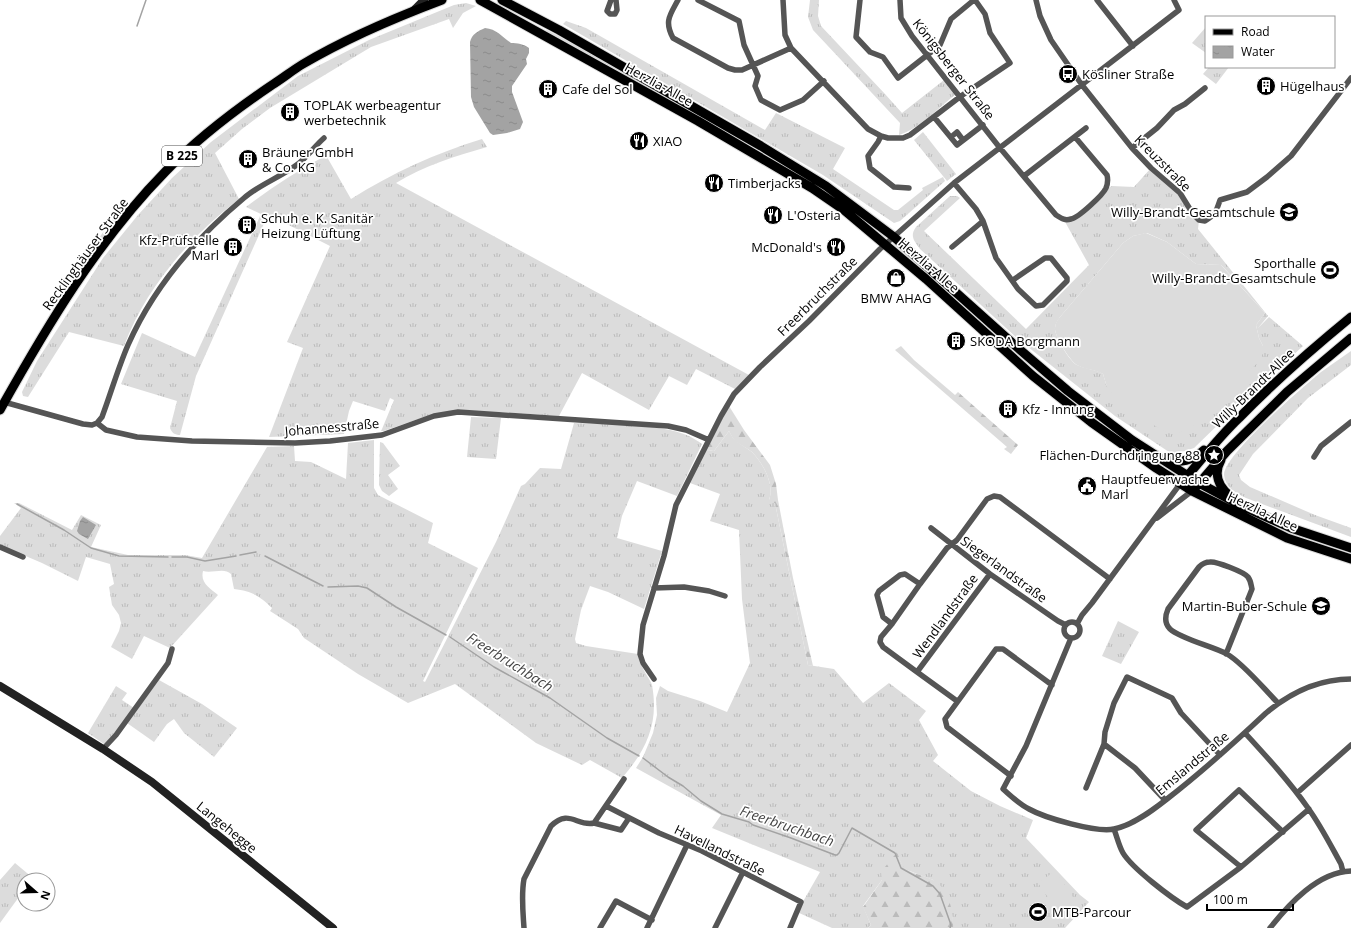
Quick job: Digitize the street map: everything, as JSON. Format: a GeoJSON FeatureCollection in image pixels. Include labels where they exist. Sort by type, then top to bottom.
{"type":"FeatureCollection","features":[{"type":"Feature","properties":{"kind":"main road","name":"Recklinghäuser Straße"},"geometry":{"type":"LineString","coordinates":[[2,406],[46,331],[78,282],[109,238],[166,170],[200,139],[250,100],[303,64],[364,32],[442,0]]}},
{"type":"Feature","properties":{"kind":"main road","name":"Herzlia-Allee"},"geometry":{"type":"LineString","coordinates":[[480,0],[692,117],[806,184],[844,210],[926,279],[1033,376],[1136,455],[1180,484],[1287,538],[1351,559]]}},
{"type":"Feature","properties":{"kind":"main road","name":"Herzlia-Allee"},"geometry":{"type":"LineString","coordinates":[[502,0],[558,30],[781,158],[826,186],[894,237],[1074,396],[1132,440],[1187,476],[1242,506],[1291,528],[1351,548]]}},
{"type":"Feature","properties":{"kind":"main road"},"geometry":{"type":"LineString","coordinates":[[509,0],[516,7]]}},
{"type":"Feature","properties":{"kind":"main road","name":"Willy-Brandt-Allee"},"geometry":{"type":"LineString","coordinates":[[1180,484],[1232,425],[1282,376],[1351,317]]}},
{"type":"Feature","properties":{"kind":"main road","name":"Willy-Brandt-Allee"},"geometry":{"type":"LineString","coordinates":[[1192,491],[1227,451],[1287,392],[1351,338]]}},
{"type":"Feature","properties":{"kind":"main road"},"geometry":{"type":"LineString","coordinates":[[1162,459],[1175,462],[1185,461],[1197,456],[1232,425]]}},
{"type":"Feature","properties":{"kind":"main road"},"geometry":{"type":"LineString","coordinates":[[1227,451],[1219,464],[1217,472],[1218,479],[1223,490],[1242,506]]}},
{"type":"Feature","properties":{"kind":"street"},"geometry":{"type":"LineString","coordinates":[[413,11],[424,0]]}},
{"type":"Feature","properties":{"kind":"street"},"geometry":{"type":"LineString","coordinates":[[611,0],[607,11],[610,14],[615,14],[617,10],[616,0]]}},
{"type":"Feature","properties":{"kind":"street"},"geometry":{"type":"LineString","coordinates":[[678,0],[668,19],[668,29],[672,38],[728,68],[742,70],[791,48]]}},
{"type":"Feature","properties":{"kind":"street"},"geometry":{"type":"LineString","coordinates":[[698,0],[740,21],[744,45],[758,76],[755,86],[761,100],[780,110],[803,100],[824,81]]}},
{"type":"Feature","properties":{"kind":"street"},"geometry":{"type":"LineString","coordinates":[[783,0],[785,35],[791,48],[868,129],[888,138],[903,138],[910,135],[961,96],[1010,63],[990,33],[985,14],[975,0],[951,19],[940,45],[898,78],[882,57],[870,52],[856,37],[860,0]]}},
{"type":"Feature","properties":{"kind":"street","name":"Königsberger Straße"},"geometry":{"type":"LineString","coordinates":[[900,0],[900,18],[912,36],[961,96],[1000,148],[1056,215],[1064,220],[1072,219],[1086,208],[1106,189],[1108,183],[1107,175],[1075,137]]}},
{"type":"Feature","properties":{"kind":"street","name":"Kreuzstraße"},"geometry":{"type":"LineString","coordinates":[[1036,0],[1040,16],[1051,40],[1082,85],[1132,148],[1151,168],[1180,193],[1193,214],[1199,220],[1205,221],[1216,212],[1220,200],[1247,192],[1291,156],[1351,78]]}},
{"type":"Feature","properties":{"kind":"street"},"geometry":{"type":"LineString","coordinates":[[1097,0],[1133,46],[1179,10],[1174,0]]}},
{"type":"Feature","properties":{"kind":"street","name":"Freerbruchstraße"},"geometry":{"type":"LineString","coordinates":[[654,679],[643,663],[640,654],[643,625],[676,505],[734,394],[760,366],[885,245],[954,183],[1133,46]]}},
{"type":"Feature","properties":{"kind":"street"},"geometry":{"type":"LineString","coordinates":[[1132,148],[1157,128],[1174,110],[1185,104],[1205,88]]}},
{"type":"Feature","properties":{"kind":"street"},"geometry":{"type":"LineString","coordinates":[[934,117],[957,145],[983,125]]}},
{"type":"Feature","properties":{"kind":"street"},"geometry":{"type":"LineString","coordinates":[[1024,176],[1086,128]]}},
{"type":"Feature","properties":{"kind":"street"},"geometry":{"type":"LineString","coordinates":[[881,136],[868,156],[870,168],[894,187],[910,188]]}},
{"type":"Feature","properties":{"kind":"street"},"geometry":{"type":"LineString","coordinates":[[97,423],[102,417],[124,355],[136,328],[147,308],[174,268],[206,232],[225,214],[246,196],[297,164],[324,138]]}},
{"type":"Feature","properties":{"kind":"street"},"geometry":{"type":"LineString","coordinates":[[954,183],[976,209],[983,221],[996,258],[1013,280],[1018,290],[1036,306],[1043,305],[1066,281],[1067,278],[1051,258],[1045,258],[1013,280]]}},
{"type":"Feature","properties":{"kind":"street"},"geometry":{"type":"LineString","coordinates":[[952,247],[983,221]]}},
{"type":"Feature","properties":{"kind":"street","name":"Johannesstraße"},"geometry":{"type":"LineString","coordinates":[[2,406],[83,424],[92,425],[97,423],[106,430],[137,437],[192,441],[295,443],[330,441],[382,435],[434,416],[458,412],[668,426],[686,430],[709,440]]}},
{"type":"Feature","properties":{"kind":"street"},"geometry":{"type":"LineString","coordinates":[[1314,457],[1320,446],[1351,422]]}},
{"type":"Feature","properties":{"kind":"street"},"geometry":{"type":"LineString","coordinates":[[1077,624],[1082,615],[1180,484]]}},
{"type":"Feature","properties":{"kind":"street"},"geometry":{"type":"LineString","coordinates":[[1151,524],[1192,491]]}},
{"type":"Feature","properties":{"kind":"street","name":"Wendlandstraße"},"geometry":{"type":"LineString","coordinates":[[958,702],[883,647],[880,642],[881,637],[920,584],[987,499],[994,496],[1000,497],[1110,579]]}},
{"type":"Feature","properties":{"kind":"street","name":"Siegerlandstraße"},"geometry":{"type":"LineString","coordinates":[[931,528],[990,574],[1066,625]]}},
{"type":"Feature","properties":{"kind":"street"},"geometry":{"type":"LineString","coordinates":[[0,547],[23,557]]}},
{"type":"Feature","properties":{"kind":"street"},"geometry":{"type":"LineString","coordinates":[[1226,654],[1252,589],[1249,578],[1245,574],[1211,561],[1198,567],[1168,609],[1165,615],[1165,620],[1168,626],[1176,633],[1226,654],[1236,660],[1278,703]]}},
{"type":"Feature","properties":{"kind":"street"},"geometry":{"type":"LineString","coordinates":[[892,624],[883,617],[877,595],[900,575],[905,574],[920,584]]}},
{"type":"Feature","properties":{"kind":"street","name":"Wendlandstraße"},"geometry":{"type":"LineString","coordinates":[[917,672],[990,574]]}},
{"type":"Feature","properties":{"kind":"street"},"geometry":{"type":"LineString","coordinates":[[654,588],[684,587],[709,591],[725,596]]}},
{"type":"Feature","properties":{"kind":"street"},"geometry":{"type":"LineString","coordinates":[[1052,685],[1003,649],[996,649],[944,719],[947,727],[1011,776],[1026,746],[1052,685],[1071,638],[1075,637],[1080,630],[1077,624],[1072,622],[1066,625],[1064,632],[1071,638]]}},
{"type":"Feature","properties":{"kind":"street"},"geometry":{"type":"LineString","coordinates":[[103,749],[116,735],[168,663],[172,649]]}},
{"type":"Feature","properties":{"kind":"street"},"geometry":{"type":"LineString","coordinates":[[1086,788],[1104,744],[1105,732],[1114,703],[1127,677],[1172,698],[1181,713],[1220,755]]}},
{"type":"Feature","properties":{"kind":"street","name":"Emslandstraße"},"geometry":{"type":"LineString","coordinates":[[1011,776],[1003,789],[1015,800],[1036,813],[1083,827],[1099,830],[1114,830],[1137,820],[1192,780],[1278,703],[1315,684],[1342,679],[1351,679]]}},
{"type":"Feature","properties":{"kind":"street","name":"Langehegge"},"geometry":{"type":"LineString","coordinates":[[0,686],[103,749],[152,782],[333,928]]}},
{"type":"Feature","properties":{"kind":"street"},"geometry":{"type":"LineString","coordinates":[[1245,733],[1272,762],[1309,809],[1342,864],[1343,872]]}},
{"type":"Feature","properties":{"kind":"street"},"geometry":{"type":"LineString","coordinates":[[1104,744],[1135,768],[1165,800]]}},
{"type":"Feature","properties":{"kind":"street"},"geometry":{"type":"LineString","coordinates":[[1297,793],[1351,745]]}},
{"type":"Feature","properties":{"kind":"street"},"geometry":{"type":"LineString","coordinates":[[594,823],[624,779]]}},
{"type":"Feature","properties":{"kind":"street"},"geometry":{"type":"LineString","coordinates":[[1241,867],[1196,830],[1239,790],[1283,832]]}},
{"type":"Feature","properties":{"kind":"street","name":"Havellandstraße"},"geometry":{"type":"LineString","coordinates":[[606,806],[659,833],[702,851],[802,902],[790,928]]}},
{"type":"Feature","properties":{"kind":"street"},"geometry":{"type":"LineString","coordinates":[[1114,830],[1123,852],[1129,860],[1152,881],[1187,907],[1241,867],[1309,809]]}},
{"type":"Feature","properties":{"kind":"street"},"geometry":{"type":"LineString","coordinates":[[524,928],[522,888],[524,879],[551,826],[557,820],[566,818],[621,830],[629,818]]}},
{"type":"Feature","properties":{"kind":"street"},"geometry":{"type":"LineString","coordinates":[[648,928],[687,845]]}},
{"type":"Feature","properties":{"kind":"street"},"geometry":{"type":"LineString","coordinates":[[1270,928],[1304,891],[1328,877],[1351,871]]}},
{"type":"Feature","properties":{"kind":"street"},"geometry":{"type":"LineString","coordinates":[[715,928],[743,872]]}},
{"type":"Feature","properties":{"kind":"street"},"geometry":{"type":"LineString","coordinates":[[600,928],[616,901],[652,920]]}},
{"type":"Feature","properties":{"kind":"green space"},"geometry":{"type":"Polygon","coordinates":[[[810,0],[819,0],[818,16],[821,26],[902,113],[944,80],[956,94],[921,123],[899,135],[900,123],[813,30],[808,17],[810,0]]]}},
{"type":"Feature","properties":{"kind":"green space"},"geometry":{"type":"Polygon","coordinates":[[[466,3],[476,6],[463,13],[453,28],[449,19],[371,47],[270,108],[242,129],[215,153],[239,199],[203,230],[171,265],[144,303],[124,346],[69,332],[28,397],[23,396],[22,392],[37,361],[103,258],[138,215],[172,178],[211,142],[298,76],[369,40],[454,5],[466,3]]]}},
{"type":"Feature","properties":{"kind":"green space"},"geometry":{"type":"Polygon","coordinates":[[[566,21],[586,28],[765,130],[776,113],[845,148],[833,169],[894,210],[898,210],[923,190],[922,188],[943,177],[945,181],[900,221],[894,223],[823,175],[563,24],[566,21]]]}},
{"type":"Feature","properties":{"kind":"green space"},"geometry":{"type":"Polygon","coordinates":[[[1205,28],[1205,52],[1192,43],[1205,28]]]}},
{"type":"Feature","properties":{"kind":"green space"},"geometry":{"type":"Polygon","coordinates":[[[547,30],[755,147],[823,190],[546,31],[547,30]]]}},
{"type":"Feature","properties":{"kind":"green space"},"geometry":{"type":"Polygon","coordinates":[[[1208,68],[1228,68],[1216,84],[1203,74],[1208,68]]]}},
{"type":"Feature","properties":{"kind":"green space"},"geometry":{"type":"Polygon","coordinates":[[[923,132],[956,174],[947,181],[914,140],[923,132]]]}},
{"type":"Feature","properties":{"kind":"green space"},"geometry":{"type":"Polygon","coordinates":[[[482,139],[487,147],[417,171],[396,183],[749,375],[735,389],[696,369],[687,385],[669,376],[649,410],[582,373],[559,416],[501,412],[427,416],[384,431],[381,431],[394,400],[390,398],[385,411],[353,401],[349,411],[344,434],[269,437],[303,348],[287,342],[330,246],[269,215],[196,376],[180,435],[174,433],[170,428],[177,401],[121,384],[142,333],[195,357],[261,214],[246,207],[275,186],[325,156],[351,199],[415,164],[482,139]]]}},
{"type":"Feature","properties":{"kind":"green space"},"geometry":{"type":"Polygon","coordinates":[[[1151,168],[1180,193],[1199,220],[1198,229],[1268,316],[1258,328],[1269,317],[1303,346],[1194,448],[1175,453],[1169,452],[1115,416],[1018,339],[920,249],[913,236],[916,227],[950,196],[957,196],[960,198],[924,231],[1026,329],[1089,265],[1064,220],[1072,219],[1106,189],[1112,186],[1134,187],[1151,168]],[[1147,233],[1133,236],[1123,243],[1060,317],[1056,324],[1055,331],[1057,336],[1070,359],[1077,365],[1103,374],[1107,387],[1263,346],[1259,338],[1256,325],[1265,313],[1225,269],[1221,265],[1196,264],[1167,242],[1147,233]]]}},
{"type":"Feature","properties":{"kind":"green space"},"geometry":{"type":"Polygon","coordinates":[[[126,201],[128,203],[56,303],[74,272],[126,201]]]}},
{"type":"Feature","properties":{"kind":"green space"},"geometry":{"type":"Polygon","coordinates":[[[1146,233],[1167,242],[1196,264],[1221,265],[1265,313],[1256,325],[1259,338],[1263,346],[1262,358],[1203,420],[1187,430],[1174,434],[1167,433],[1145,420],[1112,393],[1107,387],[1103,374],[1080,367],[1074,363],[1063,348],[1055,331],[1055,325],[1058,319],[1123,243],[1133,236],[1146,233]]]}},
{"type":"Feature","properties":{"kind":"green space"},"geometry":{"type":"Polygon","coordinates":[[[901,346],[914,360],[955,395],[958,392],[1018,445],[1011,454],[1004,449],[1007,447],[895,350],[901,346]]]}},
{"type":"Feature","properties":{"kind":"green space"},"geometry":{"type":"Polygon","coordinates":[[[1351,351],[1351,365],[1308,398],[1253,454],[1239,475],[1241,480],[1250,487],[1315,515],[1351,528],[1351,537],[1246,498],[1235,492],[1226,483],[1224,475],[1227,466],[1236,453],[1266,422],[1321,372],[1351,351]]]}},
{"type":"Feature","properties":{"kind":"green space"},"geometry":{"type":"Polygon","coordinates":[[[729,406],[744,430],[770,465],[776,484],[793,578],[813,666],[808,665],[775,503],[764,504],[760,502],[762,499],[769,500],[770,488],[767,474],[752,452],[736,442],[729,431],[714,451],[706,450],[729,406]]]}},
{"type":"Feature","properties":{"kind":"green space"},"geometry":{"type":"Polygon","coordinates":[[[471,417],[501,418],[496,459],[467,457],[471,417]]]}},
{"type":"Feature","properties":{"kind":"green space"},"geometry":{"type":"Polygon","coordinates":[[[574,423],[648,426],[689,436],[702,444],[677,496],[637,481],[622,516],[617,538],[662,551],[644,609],[608,592],[590,586],[581,610],[575,639],[576,643],[586,646],[638,654],[642,667],[652,685],[654,711],[649,735],[638,757],[622,778],[590,760],[582,765],[536,743],[455,684],[408,703],[358,674],[304,638],[298,629],[270,611],[272,608],[259,597],[250,592],[234,589],[231,574],[225,571],[203,571],[202,575],[204,582],[218,595],[170,648],[144,636],[132,659],[111,647],[119,631],[121,623],[119,615],[112,605],[109,587],[114,584],[110,564],[86,557],[78,581],[42,563],[0,545],[0,536],[21,508],[14,503],[19,503],[72,530],[81,515],[101,525],[91,547],[128,555],[185,555],[202,558],[267,447],[294,446],[295,461],[311,462],[346,479],[348,443],[374,440],[374,488],[378,495],[433,523],[428,543],[478,568],[423,681],[425,682],[496,542],[521,486],[525,484],[540,468],[561,469],[574,423]]]}},
{"type":"Feature","properties":{"kind":"green space"},"geometry":{"type":"Polygon","coordinates":[[[729,431],[735,440],[752,452],[767,474],[770,488],[769,500],[775,503],[808,665],[834,669],[863,703],[889,683],[926,711],[919,720],[938,755],[933,761],[971,791],[1000,806],[1033,820],[1026,838],[1080,895],[1089,902],[1065,928],[953,928],[952,915],[933,880],[903,867],[896,852],[882,880],[863,906],[871,925],[868,928],[832,928],[797,912],[820,872],[712,828],[721,815],[636,768],[643,757],[653,733],[657,715],[656,698],[660,686],[668,691],[700,701],[727,712],[750,663],[742,599],[739,530],[710,521],[720,494],[690,483],[706,450],[714,451],[729,431]]]}},
{"type":"Feature","properties":{"kind":"green space"},"geometry":{"type":"Polygon","coordinates":[[[380,442],[383,443],[400,466],[388,475],[398,489],[389,496],[382,491],[379,485],[380,442]]]}},
{"type":"Feature","properties":{"kind":"green space"},"geometry":{"type":"Polygon","coordinates":[[[1118,621],[1139,632],[1121,664],[1102,656],[1118,621]]]}},
{"type":"Feature","properties":{"kind":"green space"},"geometry":{"type":"Polygon","coordinates":[[[159,680],[202,704],[237,728],[214,757],[184,733],[174,719],[167,724],[154,742],[127,723],[159,680]]]}},
{"type":"Feature","properties":{"kind":"green space"},"geometry":{"type":"Polygon","coordinates":[[[116,686],[127,693],[122,700],[134,708],[104,744],[88,733],[116,686]]]}},
{"type":"Feature","properties":{"kind":"green space"},"geometry":{"type":"Polygon","coordinates":[[[897,852],[905,868],[911,872],[937,882],[942,887],[951,907],[953,928],[868,928],[871,925],[863,907],[882,880],[881,872],[897,852]]]}},
{"type":"Feature","properties":{"kind":"green space"},"geometry":{"type":"Polygon","coordinates":[[[15,863],[26,872],[16,872],[16,901],[0,923],[0,880],[15,863]]]}},
{"type":"Feature","properties":{"kind":"green space"},"geometry":{"type":"Polygon","coordinates":[[[1055,871],[1077,903],[1060,915],[1038,883],[1055,871]]]}},
{"type":"Feature","properties":{"kind":"green space","name":"MTB-Parcour"},"geometry":{"type":"Polygon","coordinates":[[[1034,900],[1042,903],[1048,923],[1046,928],[1029,928],[1034,900]]]}},
{"type":"Feature","properties":{"kind":"water"},"geometry":{"type":"Polygon","coordinates":[[[485,28],[496,32],[511,43],[520,44],[529,48],[529,53],[526,59],[527,64],[512,86],[512,92],[523,122],[520,129],[493,135],[490,133],[474,107],[471,97],[470,42],[474,35],[485,28]]]}},
{"type":"Feature","properties":{"kind":"water"},"geometry":{"type":"Polygon","coordinates":[[[83,517],[96,525],[88,539],[79,534],[77,531],[83,517]]]}},
{"type":"Feature","properties":{"kind":"waterway"},"geometry":{"type":"LineString","coordinates":[[137,26],[146,0]]}},
{"type":"Feature","properties":{"kind":"waterway","name":"Freerbruchbach"},"geometry":{"type":"LineString","coordinates":[[17,504],[64,530],[91,548],[119,556],[168,557]]}},
{"type":"Feature","properties":{"kind":"waterway","name":"Freerbruchbach"},"geometry":{"type":"LineString","coordinates":[[240,555],[256,552]]}},
{"type":"Feature","properties":{"kind":"waterway","name":"Freerbruchbach"},"geometry":{"type":"LineString","coordinates":[[172,557],[187,557],[205,561],[236,556]]}},
{"type":"Feature","properties":{"kind":"waterway","name":"Freerbruchbach"},"geometry":{"type":"LineString","coordinates":[[265,556],[323,586]]}},
{"type":"Feature","properties":{"kind":"waterway","name":"Freerbruchbach"},"geometry":{"type":"LineString","coordinates":[[328,587],[358,586],[367,588],[396,607],[446,635]]}},
{"type":"Feature","properties":{"kind":"waterway","name":"Freerbruchbach"},"geometry":{"type":"LineString","coordinates":[[450,637],[494,667],[550,698],[607,738],[639,756]]}},
{"type":"Feature","properties":{"kind":"waterway","name":"Freerbruchbach"},"geometry":{"type":"LineString","coordinates":[[643,758],[668,777],[683,786],[701,801],[722,814],[749,822],[753,825],[835,855],[839,853],[852,828],[895,853],[901,868],[933,886],[940,894],[951,925],[950,928]]}},
{"type":"Feature","properties":{"kind":"place","name":"Kösliner Straße"},"geometry":{"type":"Point","coordinates":[1068,74]}},
{"type":"Feature","properties":{"kind":"place","name":"Hügelhaus"},"geometry":{"type":"Point","coordinates":[1266,86]}},
{"type":"Feature","properties":{"kind":"place","name":"Cafe del Sol"},"geometry":{"type":"Point","coordinates":[548,89]}},
{"type":"Feature","properties":{"kind":"place","name":"TOPLAK werbeagentur werbetechnik"},"geometry":{"type":"Point","coordinates":[290,112]}},
{"type":"Feature","properties":{"kind":"place","name":"XIAO"},"geometry":{"type":"Point","coordinates":[639,141]}},
{"type":"Feature","properties":{"kind":"place","name":"Bräuner GmbH & Co. KG"},"geometry":{"type":"Point","coordinates":[248,159]}},
{"type":"Feature","properties":{"kind":"place","name":"Timberjacks"},"geometry":{"type":"Point","coordinates":[714,183]}},
{"type":"Feature","properties":{"kind":"place","name":"Willy-Brandt-Gesamtschule"},"geometry":{"type":"Point","coordinates":[1289,212]}},
{"type":"Feature","properties":{"kind":"place","name":"L'Osteria"},"geometry":{"type":"Point","coordinates":[773,215]}},
{"type":"Feature","properties":{"kind":"place","name":"Schuh e. K. Sanitär Heizung Lüftung"},"geometry":{"type":"Point","coordinates":[247,225]}},
{"type":"Feature","properties":{"kind":"place","name":"Kfz-Prüfstelle Marl"},"geometry":{"type":"Point","coordinates":[233,247]}},
{"type":"Feature","properties":{"kind":"place","name":"McDonald's"},"geometry":{"type":"Point","coordinates":[836,247]}},
{"type":"Feature","properties":{"kind":"place","name":"Sporthalle Willy-Brandt-Gesamtschule"},"geometry":{"type":"Point","coordinates":[1330,270]}},
{"type":"Feature","properties":{"kind":"place","name":"BMW AHAG"},"geometry":{"type":"Point","coordinates":[896,278]}},
{"type":"Feature","properties":{"kind":"place","name":"SKODA Borgmann"},"geometry":{"type":"Point","coordinates":[956,341]}},
{"type":"Feature","properties":{"kind":"place","name":"Kfz - Innung"},"geometry":{"type":"Point","coordinates":[1008,409]}},
{"type":"Feature","properties":{"kind":"place","name":"Flächen-Durchdringung 88"},"geometry":{"type":"Point","coordinates":[1214,455]}},
{"type":"Feature","properties":{"kind":"place","name":"Hauptfeuerwache Marl"},"geometry":{"type":"Point","coordinates":[1087,486]}},
{"type":"Feature","properties":{"kind":"place","name":"Martin-Buber-Schule"},"geometry":{"type":"Point","coordinates":[1321,606]}},
{"type":"Feature","properties":{"kind":"place","name":"MTB-Parcour"},"geometry":{"type":"Point","coordinates":[1038,912]}}]}
